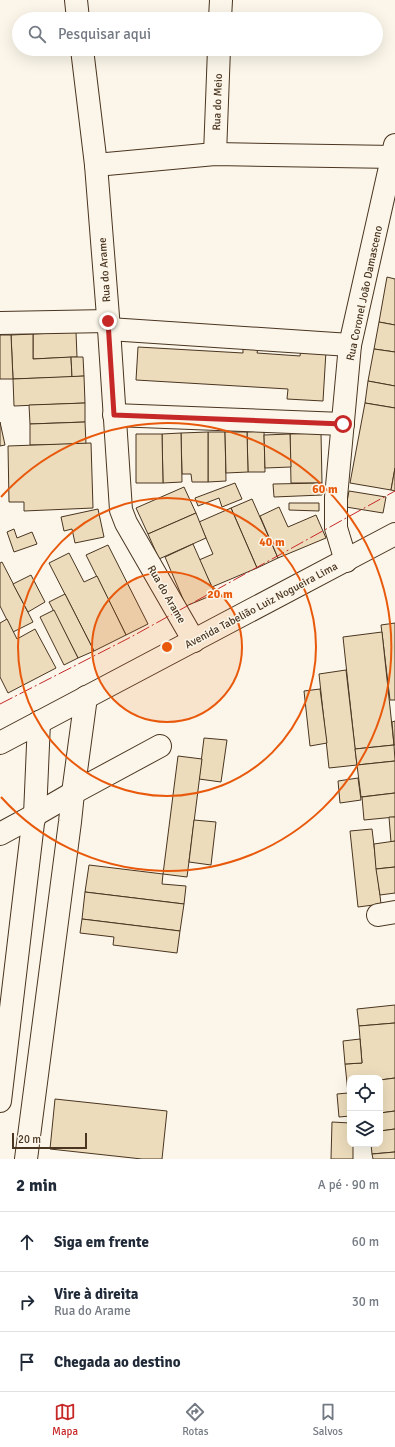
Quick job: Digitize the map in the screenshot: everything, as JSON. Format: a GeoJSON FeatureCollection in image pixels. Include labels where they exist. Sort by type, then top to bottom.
{"type":"FeatureCollection","features":[{"type":"Feature","properties":{"kind":"main road"},"geometry":{"type":"LineString","coordinates":[[76,0],[77,12]]}},
{"type":"Feature","properties":{"kind":"main road"},"geometry":{"type":"LineString","coordinates":[[220,12],[221,0]]}},
{"type":"Feature","properties":{"kind":"main road","name":"Rua do Arame"},"geometry":{"type":"LineString","coordinates":[[83,56],[96,165],[109,325],[121,510],[126,523],[194,641]]}},
{"type":"Feature","properties":{"kind":"main road","name":"Rua do Meio"},"geometry":{"type":"LineString","coordinates":[[215,154],[219,56]]}},
{"type":"Feature","properties":{"kind":"main road"},"geometry":{"type":"LineString","coordinates":[[96,165],[215,154],[394,153]]}},
{"type":"Feature","properties":{"kind":"main road","name":"Rua Coronel João Damasceno"},"geometry":{"type":"LineString","coordinates":[[346,561],[336,528],[336,497],[350,345],[394,153]]}},
{"type":"Feature","properties":{"kind":"main road"},"geometry":{"type":"LineString","coordinates":[[0,323],[109,325],[350,345]]}},
{"type":"Feature","properties":{"kind":"main road"},"geometry":{"type":"LineString","coordinates":[[114,415],[343,424]]}},
{"type":"Feature","properties":{"kind":"main road","name":"Avenida Tabelião Luiz Nogueira Lima"},"geometry":{"type":"LineString","coordinates":[[0,742],[395,534]]}},
{"type":"Feature","properties":{"kind":"main road"},"geometry":{"type":"LineString","coordinates":[[26,1159],[69,830],[72,793],[86,697]]}},
{"type":"Feature","properties":{"kind":"main road"},"geometry":{"type":"LineString","coordinates":[[0,1102],[35,815],[39,722]]}},
{"type":"Feature","properties":{"kind":"main road"},"geometry":{"type":"LineString","coordinates":[[0,834],[72,793],[160,746]]}},
{"type":"Feature","properties":{"kind":"building"},"geometry":{"type":"Polygon","coordinates":[[[387,277],[395,279],[395,325],[379,322],[387,277]]]}},
{"type":"Feature","properties":{"kind":"building"},"geometry":{"type":"Polygon","coordinates":[[[379,322],[395,325],[395,352],[374,349],[379,322]]]}},
{"type":"Feature","properties":{"kind":"building"},"geometry":{"type":"Polygon","coordinates":[[[76,332],[77,357],[33,359],[33,334],[76,332]]]}},
{"type":"Feature","properties":{"kind":"building"},"geometry":{"type":"Polygon","coordinates":[[[33,334],[33,359],[71,357],[72,377],[13,379],[11,335],[33,334]]]}},
{"type":"Feature","properties":{"kind":"building"},"geometry":{"type":"Polygon","coordinates":[[[0,335],[11,335],[13,379],[0,379],[0,335]]]}},
{"type":"Feature","properties":{"kind":"building"},"geometry":{"type":"Polygon","coordinates":[[[138,347],[243,353],[243,347],[258,348],[257,353],[300,356],[301,349],[326,351],[323,401],[287,399],[288,389],[136,380],[138,347]]]}},
{"type":"Feature","properties":{"kind":"building"},"geometry":{"type":"Polygon","coordinates":[[[374,349],[395,352],[395,386],[368,381],[374,349]]]}},
{"type":"Feature","properties":{"kind":"building"},"geometry":{"type":"Polygon","coordinates":[[[71,357],[83,357],[84,376],[72,377],[71,357]]]}},
{"type":"Feature","properties":{"kind":"building"},"geometry":{"type":"Polygon","coordinates":[[[84,376],[85,403],[14,406],[13,379],[84,376]]]}},
{"type":"Feature","properties":{"kind":"building"},"geometry":{"type":"Polygon","coordinates":[[[368,381],[395,386],[395,408],[365,403],[368,381]]]}},
{"type":"Feature","properties":{"kind":"building"},"geometry":{"type":"Polygon","coordinates":[[[85,403],[85,422],[30,424],[29,405],[85,403]]]}},
{"type":"Feature","properties":{"kind":"building"},"geometry":{"type":"Polygon","coordinates":[[[365,403],[395,408],[395,468],[391,490],[350,483],[365,403]]]}},
{"type":"Feature","properties":{"kind":"building"},"geometry":{"type":"Polygon","coordinates":[[[0,422],[5,445],[0,446],[0,422]]]}},
{"type":"Feature","properties":{"kind":"building"},"geometry":{"type":"Polygon","coordinates":[[[85,422],[86,444],[30,445],[30,424],[85,422]]]}},
{"type":"Feature","properties":{"kind":"building"},"geometry":{"type":"Polygon","coordinates":[[[264,431],[265,472],[248,472],[247,432],[264,431]]]}},
{"type":"Feature","properties":{"kind":"building"},"geometry":{"type":"Polygon","coordinates":[[[208,432],[225,432],[226,481],[208,482],[208,432]]]}},
{"type":"Feature","properties":{"kind":"building"},"geometry":{"type":"Polygon","coordinates":[[[208,432],[208,482],[192,482],[191,474],[182,474],[181,433],[208,432]]]}},
{"type":"Feature","properties":{"kind":"building"},"geometry":{"type":"Polygon","coordinates":[[[225,432],[247,432],[248,472],[226,473],[225,432]]]}},
{"type":"Feature","properties":{"kind":"building"},"geometry":{"type":"Polygon","coordinates":[[[181,433],[182,482],[163,483],[162,434],[181,433]]]}},
{"type":"Feature","properties":{"kind":"building"},"geometry":{"type":"Polygon","coordinates":[[[321,433],[322,483],[291,483],[290,434],[321,433]]]}},
{"type":"Feature","properties":{"kind":"building"},"geometry":{"type":"Polygon","coordinates":[[[136,434],[162,434],[163,483],[136,483],[136,434]]]}},
{"type":"Feature","properties":{"kind":"building"},"geometry":{"type":"Polygon","coordinates":[[[290,434],[291,467],[265,468],[264,435],[290,434]]]}},
{"type":"Feature","properties":{"kind":"building"},"geometry":{"type":"Polygon","coordinates":[[[91,443],[93,508],[24,511],[24,502],[9,502],[8,446],[91,443]]]}},
{"type":"Feature","properties":{"kind":"building"},"geometry":{"type":"Polygon","coordinates":[[[395,468],[395,491],[391,490],[395,468]]]}},
{"type":"Feature","properties":{"kind":"building"},"geometry":{"type":"Polygon","coordinates":[[[235,483],[242,499],[222,507],[219,498],[198,506],[195,498],[235,483]]]}},
{"type":"Feature","properties":{"kind":"building"},"geometry":{"type":"Polygon","coordinates":[[[322,483],[322,495],[274,497],[273,484],[322,483]]]}},
{"type":"Feature","properties":{"kind":"building"},"geometry":{"type":"Polygon","coordinates":[[[184,487],[196,513],[148,534],[136,508],[184,487]]]}},
{"type":"Feature","properties":{"kind":"building"},"geometry":{"type":"Polygon","coordinates":[[[349,491],[386,497],[383,513],[346,507],[349,491]]]}},
{"type":"Feature","properties":{"kind":"building"},"geometry":{"type":"Polygon","coordinates":[[[252,499],[278,558],[257,568],[231,508],[252,499]]]}},
{"type":"Feature","properties":{"kind":"building"},"geometry":{"type":"Polygon","coordinates":[[[289,503],[319,503],[319,511],[289,510],[289,503]]]}},
{"type":"Feature","properties":{"kind":"building"},"geometry":{"type":"Polygon","coordinates":[[[279,507],[288,527],[316,515],[326,538],[278,558],[260,516],[279,507]]]}},
{"type":"Feature","properties":{"kind":"building"},"geometry":{"type":"Polygon","coordinates":[[[231,508],[257,568],[212,587],[199,560],[213,554],[199,522],[231,508]]]}},
{"type":"Feature","properties":{"kind":"building"},"geometry":{"type":"Polygon","coordinates":[[[98,509],[104,537],[75,543],[72,529],[64,531],[61,517],[98,509]]]}},
{"type":"Feature","properties":{"kind":"building"},"geometry":{"type":"Polygon","coordinates":[[[196,513],[206,538],[159,559],[148,534],[196,513]]]}},
{"type":"Feature","properties":{"kind":"building"},"geometry":{"type":"Polygon","coordinates":[[[14,529],[17,538],[32,532],[37,544],[14,552],[7,532],[14,529]]]}},
{"type":"Feature","properties":{"kind":"building"},"geometry":{"type":"Polygon","coordinates":[[[193,544],[215,594],[186,606],[165,557],[193,544]]]}},
{"type":"Feature","properties":{"kind":"building"},"geometry":{"type":"Polygon","coordinates":[[[108,545],[148,624],[126,635],[86,555],[108,545]]]}},
{"type":"Feature","properties":{"kind":"building"},"geometry":{"type":"Polygon","coordinates":[[[69,553],[84,582],[97,576],[126,635],[94,651],[49,563],[69,553]]]}},
{"type":"Feature","properties":{"kind":"building"},"geometry":{"type":"Polygon","coordinates":[[[2,562],[33,622],[13,632],[0,606],[0,563],[2,562]]]}},
{"type":"Feature","properties":{"kind":"building"},"geometry":{"type":"Polygon","coordinates":[[[31,575],[45,602],[28,612],[13,584],[31,575]]]}},
{"type":"Feature","properties":{"kind":"building"},"geometry":{"type":"Polygon","coordinates":[[[65,594],[94,651],[78,658],[49,602],[65,594]]]}},
{"type":"Feature","properties":{"kind":"building"},"geometry":{"type":"Polygon","coordinates":[[[54,610],[78,658],[64,665],[40,617],[54,610]]]}},
{"type":"Feature","properties":{"kind":"building"},"geometry":{"type":"Polygon","coordinates":[[[7,619],[17,639],[35,629],[56,668],[8,693],[0,677],[0,623],[7,619]]]}},
{"type":"Feature","properties":{"kind":"building"},"geometry":{"type":"Polygon","coordinates":[[[395,623],[395,700],[390,700],[381,625],[395,623]]]}},
{"type":"Feature","properties":{"kind":"building"},"geometry":{"type":"Polygon","coordinates":[[[382,632],[394,745],[355,749],[343,637],[382,632]]]}},
{"type":"Feature","properties":{"kind":"building"},"geometry":{"type":"Polygon","coordinates":[[[346,670],[357,765],[329,768],[319,674],[346,670]]]}},
{"type":"Feature","properties":{"kind":"building"},"geometry":{"type":"Polygon","coordinates":[[[320,689],[327,743],[310,746],[304,691],[320,689]]]}},
{"type":"Feature","properties":{"kind":"building"},"geometry":{"type":"Polygon","coordinates":[[[395,721],[395,745],[394,745],[392,722],[395,721]]]}},
{"type":"Feature","properties":{"kind":"building"},"geometry":{"type":"Polygon","coordinates":[[[204,738],[227,740],[221,782],[199,779],[204,738]]]}},
{"type":"Feature","properties":{"kind":"building"},"geometry":{"type":"Polygon","coordinates":[[[394,745],[395,761],[357,765],[355,749],[394,745]]]}},
{"type":"Feature","properties":{"kind":"building"},"geometry":{"type":"Polygon","coordinates":[[[178,756],[202,759],[187,877],[163,874],[178,756]]]}},
{"type":"Feature","properties":{"kind":"building"},"geometry":{"type":"Polygon","coordinates":[[[395,761],[395,793],[361,797],[357,765],[395,761]]]}},
{"type":"Feature","properties":{"kind":"building"},"geometry":{"type":"Polygon","coordinates":[[[358,778],[361,800],[340,803],[338,781],[358,778]]]}},
{"type":"Feature","properties":{"kind":"building"},"geometry":{"type":"Polygon","coordinates":[[[395,793],[395,817],[364,820],[362,797],[395,793]]]}},
{"type":"Feature","properties":{"kind":"building"},"geometry":{"type":"Polygon","coordinates":[[[389,817],[395,817],[395,841],[391,842],[389,817]]]}},
{"type":"Feature","properties":{"kind":"building"},"geometry":{"type":"Polygon","coordinates":[[[194,820],[216,822],[211,865],[189,862],[194,820]]]}},
{"type":"Feature","properties":{"kind":"building"},"geometry":{"type":"Polygon","coordinates":[[[372,829],[381,904],[358,907],[350,831],[372,829]]]}},
{"type":"Feature","properties":{"kind":"building"},"geometry":{"type":"Polygon","coordinates":[[[395,841],[395,867],[376,869],[374,844],[395,841]]]}},
{"type":"Feature","properties":{"kind":"building"},"geometry":{"type":"Polygon","coordinates":[[[89,865],[163,874],[162,884],[186,886],[184,904],[85,892],[89,865]]]}},
{"type":"Feature","properties":{"kind":"building"},"geometry":{"type":"Polygon","coordinates":[[[395,867],[395,893],[380,895],[376,869],[395,867]]]}},
{"type":"Feature","properties":{"kind":"building"},"geometry":{"type":"Polygon","coordinates":[[[85,892],[184,904],[180,931],[82,919],[85,892]]]}},
{"type":"Feature","properties":{"kind":"building"},"geometry":{"type":"Polygon","coordinates":[[[82,919],[180,931],[177,953],[113,945],[114,937],[80,933],[82,919]]]}},
{"type":"Feature","properties":{"kind":"building"},"geometry":{"type":"Polygon","coordinates":[[[395,1005],[395,1023],[359,1026],[357,1009],[395,1005]]]}},
{"type":"Feature","properties":{"kind":"building"},"geometry":{"type":"Polygon","coordinates":[[[395,1023],[395,1078],[383,1080],[383,1075],[347,1075],[347,1083],[345,1064],[362,1063],[359,1026],[395,1023]]]}},
{"type":"Feature","properties":{"kind":"building"},"geometry":{"type":"Polygon","coordinates":[[[360,1039],[362,1063],[345,1064],[343,1041],[360,1039]]]}},
{"type":"Feature","properties":{"kind":"building"},"geometry":{"type":"Polygon","coordinates":[[[395,1078],[395,1111],[383,1113],[383,1080],[395,1078]]]}},
{"type":"Feature","properties":{"kind":"building"},"geometry":{"type":"Polygon","coordinates":[[[347,1093],[347,1116],[339,1117],[337,1094],[347,1093]]]}},
{"type":"Feature","properties":{"kind":"building"},"geometry":{"type":"Polygon","coordinates":[[[55,1099],[167,1111],[162,1159],[142,1159],[50,1149],[55,1099]]]}},
{"type":"Feature","properties":{"kind":"building"},"geometry":{"type":"Polygon","coordinates":[[[395,1111],[395,1129],[383,1131],[383,1113],[395,1111]]]}},
{"type":"Feature","properties":{"kind":"building"},"geometry":{"type":"Polygon","coordinates":[[[332,1122],[347,1123],[347,1147],[353,1147],[353,1159],[331,1159],[332,1122]]]}},
{"type":"Feature","properties":{"kind":"building"},"geometry":{"type":"Polygon","coordinates":[[[395,1129],[395,1152],[372,1154],[371,1147],[383,1147],[383,1131],[395,1129]]]}},
{"type":"Feature","properties":{"kind":"building"},"geometry":{"type":"Polygon","coordinates":[[[395,1152],[395,1159],[373,1159],[372,1154],[395,1152]]]}},
{"type":"Feature","properties":{"kind":"power"},"geometry":{"type":"LineString","coordinates":[[0,704],[131,637],[395,491]]}},
{"type":"Feature","properties":{"kind":"route"},"geometry":{"type":"LineString","coordinates":[[108,321],[114,415],[343,424]]}}]}
